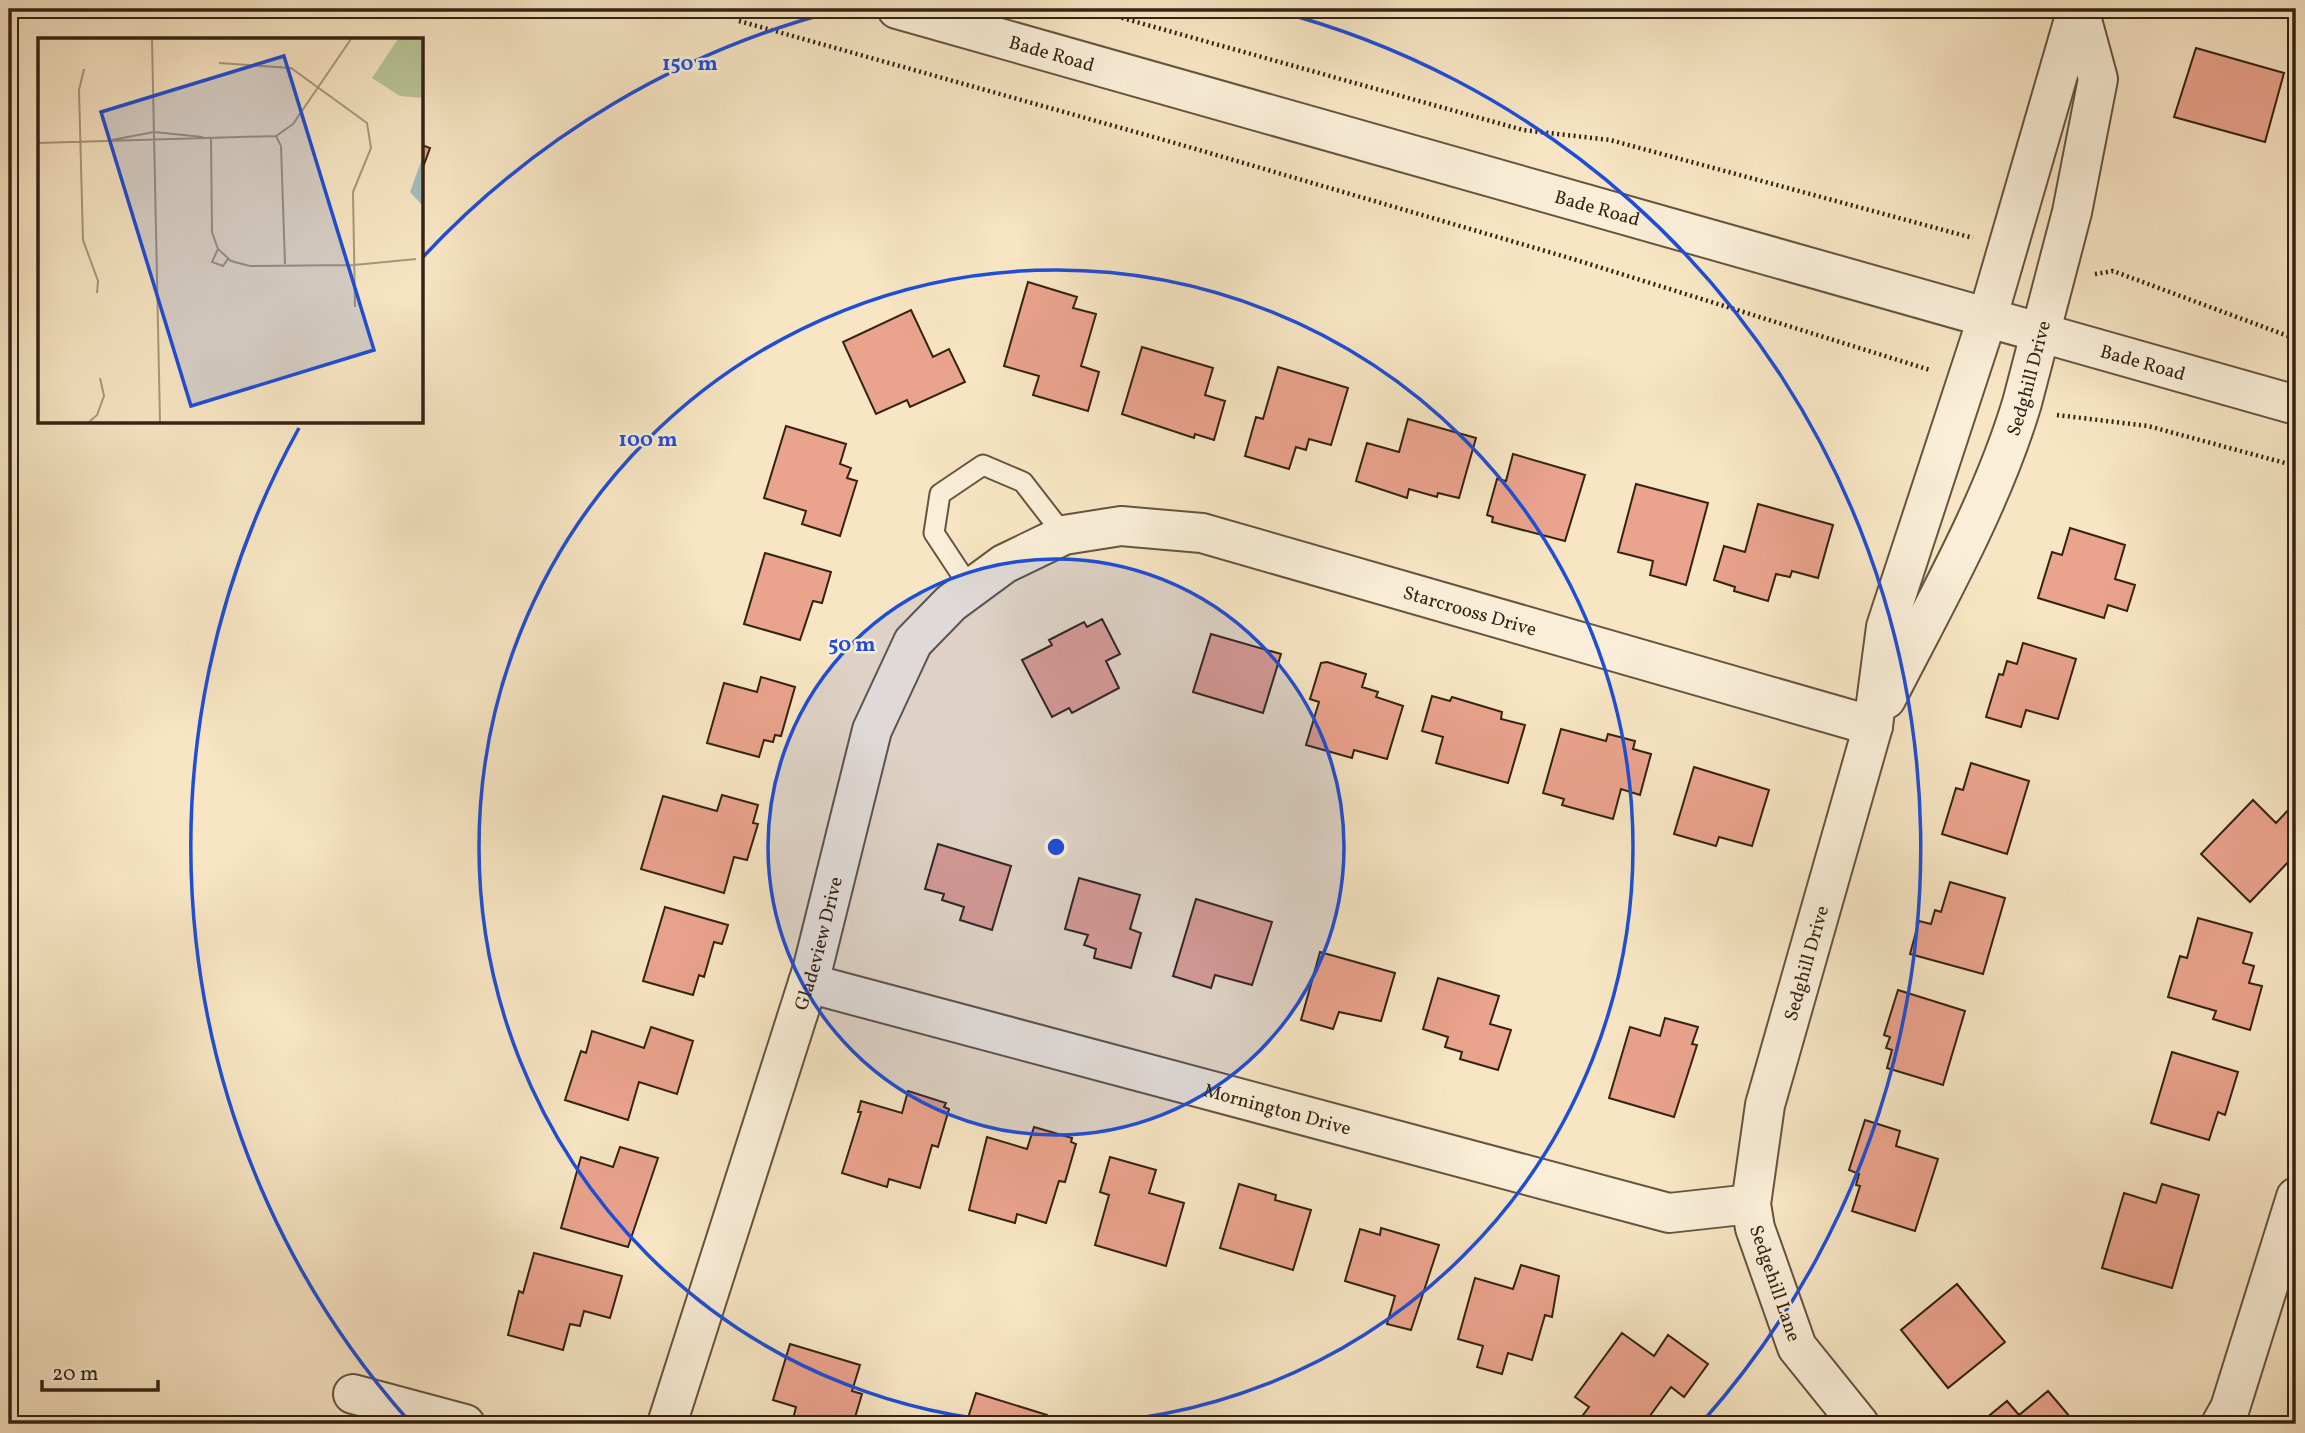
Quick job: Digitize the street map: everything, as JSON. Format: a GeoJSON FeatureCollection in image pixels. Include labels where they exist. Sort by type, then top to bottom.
{"type":"FeatureCollection","features":[{"type":"Feature","properties":{"kind":"street","name":"Bade Road"},"geometry":{"type":"LineString","coordinates":[[898,9],[2296,405]]}},
{"type":"Feature","properties":{"kind":"street","name":"Sedghill Drive"},"geometry":{"type":"LineString","coordinates":[[1751,1204],[1765,1105],[1873,726],[1886,627],[1987,319],[2078,9]]}},
{"type":"Feature","properties":{"kind":"street","name":"Sedghill Drive"},"geometry":{"type":"LineString","coordinates":[[1873,726],[1965,543],[2014,434],[2072,212],[2098,79],[2078,9]]}},
{"type":"Feature","properties":{"kind":"street","name":"Starcrooss Drive"},"geometry":{"type":"LineString","coordinates":[[1064,535],[1121,526],[1202,533],[1873,726]]}},
{"type":"Feature","properties":{"kind":"street","name":"Gladeview Drive"},"geometry":{"type":"LineString","coordinates":[[667,1424],[808,983],[872,730],[913,642],[951,603],[1004,564],[1064,535]]}},
{"type":"Feature","properties":{"kind":"street","name":"Mornington Drive"},"geometry":{"type":"LineString","coordinates":[[808,983],[1669,1213],[1751,1204]]}},
{"type":"Feature","properties":{"kind":"street"},"geometry":{"type":"LineString","coordinates":[[2221,1424],[2230,1408],[2296,1197]]}},
{"type":"Feature","properties":{"kind":"street","name":"Sedgehill Lane"},"geometry":{"type":"LineString","coordinates":[[1751,1204],[1755,1228],[1797,1347],[1859,1424]]}},
{"type":"Feature","properties":{"kind":"street"},"geometry":{"type":"LineString","coordinates":[[353,1394],[464,1424]]}},
{"type":"Feature","properties":{"kind":"lane"},"geometry":{"type":"LineString","coordinates":[[971,589],[934,533],[940,494],[984,465],[1023,482],[1064,535]]}},
{"type":"Feature","properties":{"kind":"path"},"geometry":{"type":"LineString","coordinates":[[1090,9],[1522,130],[1611,140],[1968,236]]}},
{"type":"Feature","properties":{"kind":"path"},"geometry":{"type":"LineString","coordinates":[[739,21],[1234,160],[1573,259],[1931,370]]}},
{"type":"Feature","properties":{"kind":"path"},"geometry":{"type":"LineString","coordinates":[[2098,275],[2113,271],[2296,339]]}},
{"type":"Feature","properties":{"kind":"path"},"geometry":{"type":"LineString","coordinates":[[2049,414],[2078,420],[2148,426],[2296,466]]}},
{"type":"Feature","properties":{"kind":"building"},"geometry":{"type":"Polygon","coordinates":[[[2196,48],[2284,73],[2265,142],[2174,117],[2196,48]]]}},
{"type":"Feature","properties":{"kind":"building"},"geometry":{"type":"Polygon","coordinates":[[[424,146],[430,148],[424,164],[424,146]]]}},
{"type":"Feature","properties":{"kind":"building"},"geometry":{"type":"Polygon","coordinates":[[[1028,282],[1077,297],[1073,308],[1096,314],[1081,366],[1099,372],[1088,411],[1033,395],[1039,376],[1004,366],[1028,282]]]}},
{"type":"Feature","properties":{"kind":"building"},"geometry":{"type":"Polygon","coordinates":[[[911,310],[933,357],[949,349],[965,382],[910,407],[907,400],[876,414],[843,342],[911,310]]]}},
{"type":"Feature","properties":{"kind":"building"},"geometry":{"type":"Polygon","coordinates":[[[1142,347],[1213,368],[1205,395],[1225,401],[1214,440],[1195,434],[1194,438],[1122,414],[1142,347]]]}},
{"type":"Feature","properties":{"kind":"building"},"geometry":{"type":"Polygon","coordinates":[[[1278,367],[1348,388],[1331,445],[1309,439],[1306,450],[1296,447],[1289,469],[1245,456],[1256,417],[1263,419],[1278,367]]]}},
{"type":"Feature","properties":{"kind":"building"},"geometry":{"type":"Polygon","coordinates":[[[1408,419],[1476,438],[1459,498],[1438,493],[1437,497],[1409,489],[1407,498],[1356,481],[1367,443],[1399,452],[1408,419]]]}},
{"type":"Feature","properties":{"kind":"building"},"geometry":{"type":"Polygon","coordinates":[[[786,426],[846,444],[840,464],[851,468],[847,478],[857,481],[840,536],[802,524],[806,511],[764,498],[786,426]]]}},
{"type":"Feature","properties":{"kind":"building"},"geometry":{"type":"Polygon","coordinates":[[[1513,454],[1585,475],[1565,541],[1492,522],[1493,517],[1487,515],[1497,479],[1506,481],[1513,454]]]}},
{"type":"Feature","properties":{"kind":"building"},"geometry":{"type":"Polygon","coordinates":[[[1636,484],[1708,503],[1686,585],[1650,575],[1653,561],[1618,552],[1636,484]]]}},
{"type":"Feature","properties":{"kind":"building"},"geometry":{"type":"Polygon","coordinates":[[[1758,504],[1833,525],[1818,578],[1792,571],[1790,577],[1776,574],[1768,601],[1734,591],[1735,587],[1714,580],[1724,546],[1745,552],[1758,504]]]}},
{"type":"Feature","properties":{"kind":"building"},"geometry":{"type":"Polygon","coordinates":[[[2070,528],[2125,545],[2115,579],[2135,585],[2127,611],[2108,605],[2104,618],[2038,598],[2052,552],[2062,555],[2070,528]]]}},
{"type":"Feature","properties":{"kind":"building"},"geometry":{"type":"Polygon","coordinates":[[[765,553],[831,572],[822,603],[813,601],[800,640],[744,624],[765,553]]]}},
{"type":"Feature","properties":{"kind":"building"},"geometry":{"type":"Polygon","coordinates":[[[1102,619],[1120,654],[1106,661],[1119,688],[1072,713],[1069,708],[1052,717],[1022,660],[1052,645],[1049,640],[1084,622],[1087,627],[1102,619]]]}},
{"type":"Feature","properties":{"kind":"building"},"geometry":{"type":"Polygon","coordinates":[[[1211,634],[1281,654],[1263,713],[1193,692],[1211,634]]]}},
{"type":"Feature","properties":{"kind":"building"},"geometry":{"type":"Polygon","coordinates":[[[2023,643],[2076,659],[2058,719],[2026,710],[2021,727],[1986,717],[1999,674],[2003,675],[2007,661],[2017,664],[2023,643]]]}},
{"type":"Feature","properties":{"kind":"building"},"geometry":{"type":"Polygon","coordinates":[[[1327,662],[1366,674],[1362,687],[1378,692],[1376,697],[1403,706],[1387,759],[1354,750],[1352,758],[1306,745],[1319,702],[1310,699],[1321,663],[1327,662]]]}},
{"type":"Feature","properties":{"kind":"building"},"geometry":{"type":"Polygon","coordinates":[[[761,677],[795,687],[781,736],[775,735],[773,742],[764,740],[759,757],[707,743],[724,683],[757,692],[761,677]]]}},
{"type":"Feature","properties":{"kind":"building"},"geometry":{"type":"Polygon","coordinates":[[[1432,696],[1450,701],[1452,697],[1502,712],[1501,719],[1525,725],[1508,783],[1436,763],[1443,737],[1422,731],[1432,696]]]}},
{"type":"Feature","properties":{"kind":"building"},"geometry":{"type":"Polygon","coordinates":[[[1561,729],[1606,741],[1608,734],[1635,741],[1633,749],[1651,754],[1640,795],[1621,789],[1613,819],[1562,805],[1564,799],[1543,793],[1561,729]]]}},
{"type":"Feature","properties":{"kind":"building"},"geometry":{"type":"Polygon","coordinates":[[[1971,763],[2029,781],[2007,854],[1942,834],[1956,788],[1963,790],[1971,763]]]}},
{"type":"Feature","properties":{"kind":"building"},"geometry":{"type":"Polygon","coordinates":[[[1694,767],[1769,790],[1752,846],[1719,837],[1716,846],[1674,834],[1694,767]]]}},
{"type":"Feature","properties":{"kind":"building"},"geometry":{"type":"Polygon","coordinates":[[[722,795],[758,805],[753,823],[758,824],[747,860],[734,857],[724,893],[641,869],[663,796],[717,811],[722,795]]]}},
{"type":"Feature","properties":{"kind":"building"},"geometry":{"type":"Polygon","coordinates":[[[2253,800],[2276,823],[2291,807],[2296,812],[2296,860],[2293,857],[2250,902],[2201,854],[2253,800]]]}},
{"type":"Feature","properties":{"kind":"building"},"geometry":{"type":"Polygon","coordinates":[[[938,844],[1011,866],[992,930],[960,920],[964,907],[942,900],[944,894],[925,889],[938,844]]]}},
{"type":"Feature","properties":{"kind":"building"},"geometry":{"type":"Polygon","coordinates":[[[1079,878],[1140,895],[1130,929],[1141,933],[1131,968],[1094,958],[1096,949],[1084,945],[1088,935],[1065,929],[1079,878]]]}},
{"type":"Feature","properties":{"kind":"building"},"geometry":{"type":"Polygon","coordinates":[[[1950,882],[2005,898],[1983,974],[1910,954],[1919,921],[1931,924],[1935,910],[1941,912],[1950,882]]]}},
{"type":"Feature","properties":{"kind":"building"},"geometry":{"type":"Polygon","coordinates":[[[1196,899],[1272,922],[1252,985],[1215,975],[1211,988],[1173,976],[1196,899]]]}},
{"type":"Feature","properties":{"kind":"building"},"geometry":{"type":"Polygon","coordinates":[[[665,907],[728,925],[722,944],[714,942],[704,977],[699,975],[693,995],[643,981],[665,907]]]}},
{"type":"Feature","properties":{"kind":"building"},"geometry":{"type":"Polygon","coordinates":[[[2198,918],[2252,933],[2243,963],[2254,966],[2249,983],[2262,986],[2250,1030],[2213,1019],[2216,1011],[2168,997],[2180,956],[2187,958],[2198,918]]]}},
{"type":"Feature","properties":{"kind":"building"},"geometry":{"type":"Polygon","coordinates":[[[1320,952],[1395,973],[1381,1021],[1339,1012],[1333,1029],[1301,1020],[1320,952]]]}},
{"type":"Feature","properties":{"kind":"building"},"geometry":{"type":"Polygon","coordinates":[[[1438,978],[1499,996],[1490,1024],[1511,1030],[1498,1070],[1460,1059],[1462,1052],[1445,1047],[1448,1037],[1423,1029],[1438,978]]]}},
{"type":"Feature","properties":{"kind":"building"},"geometry":{"type":"Polygon","coordinates":[[[1898,990],[1965,1011],[1943,1085],[1887,1068],[1892,1050],[1886,1048],[1890,1037],[1884,1035],[1898,990]]]}},
{"type":"Feature","properties":{"kind":"building"},"geometry":{"type":"Polygon","coordinates":[[[1665,1018],[1698,1027],[1692,1044],[1697,1045],[1674,1117],[1609,1098],[1630,1027],[1660,1036],[1665,1018]]]}},
{"type":"Feature","properties":{"kind":"building"},"geometry":{"type":"Polygon","coordinates":[[[651,1027],[693,1041],[677,1094],[639,1082],[628,1120],[565,1100],[581,1051],[586,1053],[592,1031],[644,1048],[651,1027]]]}},
{"type":"Feature","properties":{"kind":"building"},"geometry":{"type":"Polygon","coordinates":[[[2172,1052],[2238,1072],[2225,1115],[2218,1112],[2209,1140],[2151,1123],[2172,1052]]]}},
{"type":"Feature","properties":{"kind":"building"},"geometry":{"type":"Polygon","coordinates":[[[908,1091],[946,1103],[944,1107],[949,1109],[938,1147],[932,1145],[920,1188],[889,1179],[887,1187],[842,1173],[861,1112],[858,1112],[861,1101],[902,1113],[908,1091]]]}},
{"type":"Feature","properties":{"kind":"building"},"geometry":{"type":"Polygon","coordinates":[[[1865,1120],[1900,1131],[1896,1146],[1938,1159],[1915,1231],[1852,1211],[1860,1186],[1856,1185],[1859,1174],[1849,1170],[1865,1120]]]}},
{"type":"Feature","properties":{"kind":"building"},"geometry":{"type":"Polygon","coordinates":[[[1034,1127],[1072,1138],[1071,1142],[1076,1144],[1065,1182],[1059,1181],[1046,1223],[1017,1214],[1015,1223],[969,1210],[987,1137],[1027,1149],[1034,1127]]]}},
{"type":"Feature","properties":{"kind":"building"},"geometry":{"type":"Polygon","coordinates":[[[620,1147],[658,1158],[628,1247],[561,1228],[581,1157],[613,1167],[620,1147]]]}},
{"type":"Feature","properties":{"kind":"building"},"geometry":{"type":"Polygon","coordinates":[[[1110,1157],[1156,1170],[1149,1193],[1184,1203],[1166,1266],[1095,1245],[1109,1195],[1100,1192],[1110,1157]]]}},
{"type":"Feature","properties":{"kind":"building"},"geometry":{"type":"Polygon","coordinates":[[[1239,1184],[1276,1195],[1275,1200],[1311,1210],[1293,1270],[1220,1248],[1239,1184]]]}},
{"type":"Feature","properties":{"kind":"building"},"geometry":{"type":"Polygon","coordinates":[[[2162,1184],[2199,1195],[2172,1288],[2102,1268],[2124,1193],[2156,1203],[2162,1184]]]}},
{"type":"Feature","properties":{"kind":"building"},"geometry":{"type":"Polygon","coordinates":[[[1381,1228],[1439,1245],[1411,1330],[1387,1324],[1395,1296],[1345,1281],[1360,1229],[1380,1235],[1381,1228]]]}},
{"type":"Feature","properties":{"kind":"building"},"geometry":{"type":"Polygon","coordinates":[[[534,1253],[622,1276],[610,1318],[584,1311],[580,1326],[570,1324],[563,1350],[508,1335],[519,1291],[523,1293],[534,1253]]]}},
{"type":"Feature","properties":{"kind":"building"},"geometry":{"type":"Polygon","coordinates":[[[1521,1265],[1559,1276],[1552,1317],[1545,1315],[1532,1360],[1508,1353],[1502,1374],[1477,1367],[1483,1346],[1458,1339],[1475,1278],[1513,1289],[1521,1265]]]}},
{"type":"Feature","properties":{"kind":"building"},"geometry":{"type":"Polygon","coordinates":[[[1957,1284],[2005,1342],[1948,1388],[1901,1330],[1957,1284]]]}},
{"type":"Feature","properties":{"kind":"building"},"geometry":{"type":"Polygon","coordinates":[[[1622,1333],[1654,1356],[1668,1335],[1708,1364],[1684,1397],[1671,1387],[1644,1424],[1615,1424],[1609,1420],[1606,1424],[1588,1424],[1580,1419],[1589,1407],[1575,1397],[1622,1333]]]}},
{"type":"Feature","properties":{"kind":"building"},"geometry":{"type":"Polygon","coordinates":[[[790,1344],[860,1365],[852,1391],[862,1394],[853,1424],[811,1424],[793,1419],[796,1407],[773,1400],[790,1344]]]}},
{"type":"Feature","properties":{"kind":"building"},"geometry":{"type":"Polygon","coordinates":[[[2048,1391],[2076,1424],[1979,1424],[2007,1401],[2019,1415],[2048,1391]]]}},
{"type":"Feature","properties":{"kind":"building"},"geometry":{"type":"Polygon","coordinates":[[[976,1393],[1047,1415],[1045,1424],[966,1424],[976,1393]]]}}]}
